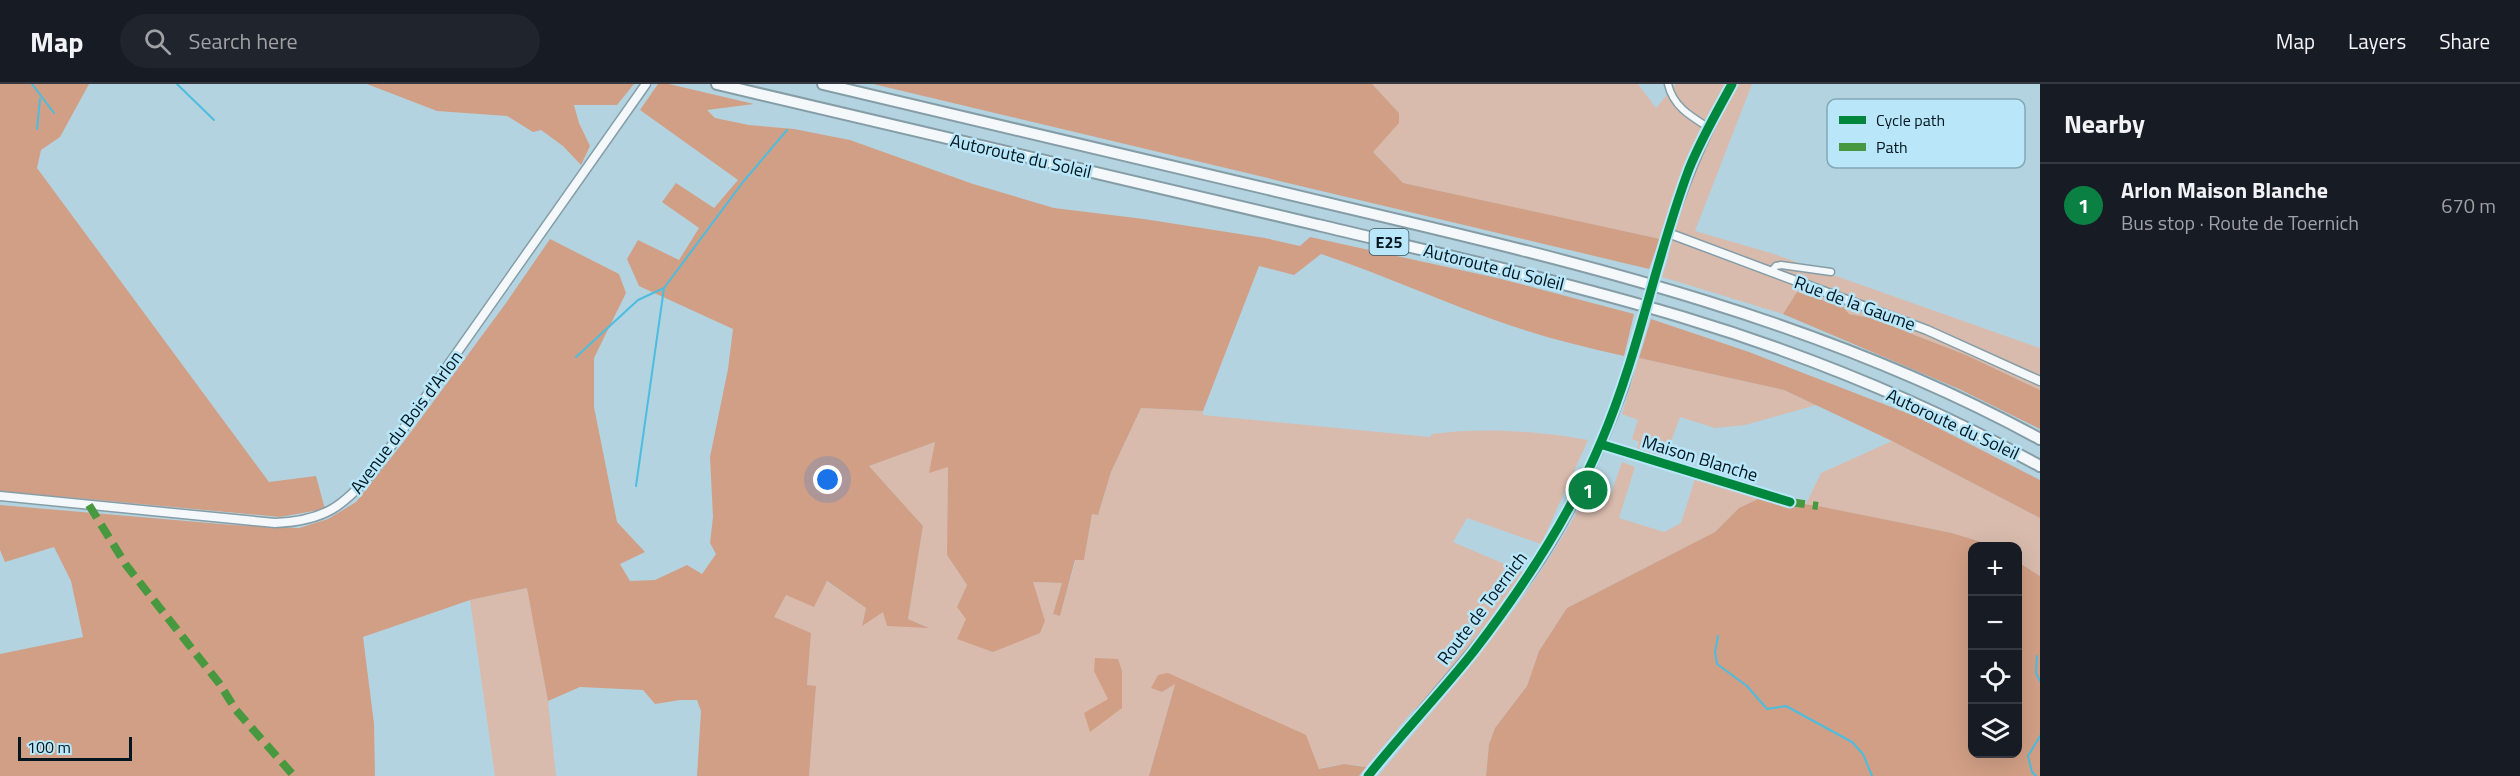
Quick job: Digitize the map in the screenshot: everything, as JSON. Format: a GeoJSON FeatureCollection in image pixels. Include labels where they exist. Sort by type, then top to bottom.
{"type":"FeatureCollection","features":[{"type":"Feature","properties":{"kind":"highway","name":"Autoroute du Soleil"},"geometry":{"type":"LineString","coordinates":[[717,84],[1472,261],[1625,300],[1750,339],[1820,365],[1958,424],[2040,466]]}},
{"type":"Feature","properties":{"kind":"highway","name":"Autoroute du Soleil"},"geometry":{"type":"LineString","coordinates":[[823,84],[1500,244],[1656,285],[1827,341],[1967,402],[2040,439]]}},
{"type":"Feature","properties":{"kind":"main road","name":"Avenue du Bois d'Arlon"},"geometry":{"type":"LineString","coordinates":[[0,496],[275,523],[296,522],[334,508],[351,497],[393,444],[646,84]]}},
{"type":"Feature","properties":{"kind":"main road"},"geometry":{"type":"LineString","coordinates":[[1668,233],[1690,168],[1708,127],[1732,84]]}},
{"type":"Feature","properties":{"kind":"main road","name":"Route de Toernich"},"geometry":{"type":"LineString","coordinates":[[1368,776],[1473,652],[1530,575],[1568,512],[1623,389],[1668,233]]}},
{"type":"Feature","properties":{"kind":"main road","name":"Rue de la Gaume"},"geometry":{"type":"LineString","coordinates":[[1668,233],[1927,330],[2040,381]]}},
{"type":"Feature","properties":{"kind":"street"},"geometry":{"type":"LineString","coordinates":[[1668,84],[1674,99],[1686,114],[1708,127]]}},
{"type":"Feature","properties":{"kind":"street"},"geometry":{"type":"LineString","coordinates":[[1771,272],[1776,266],[1781,265],[1832,272]]}},
{"type":"Feature","properties":{"kind":"street","name":"Maison Blanche"},"geometry":{"type":"LineString","coordinates":[[1600,444],[1790,502]]}},
{"type":"Feature","properties":{"kind":"shaded area"},"geometry":{"type":"Polygon","coordinates":[[[0,84],[89,84],[60,137],[41,150],[37,168],[269,482],[316,476],[325,509],[280,517],[0,491],[0,84]]]}},
{"type":"Feature","properties":{"kind":"shaded area"},"geometry":{"type":"Polygon","coordinates":[[[367,84],[634,84],[617,105],[574,105],[579,123],[590,146],[581,165],[563,146],[541,130],[533,132],[507,116],[437,111],[367,84]]]}},
{"type":"Feature","properties":{"kind":"shaded area"},"geometry":{"type":"Polygon","coordinates":[[[658,84],[669,84],[754,104],[707,110],[715,118],[749,125],[794,129],[850,140],[973,184],[1054,208],[1144,219],[1265,238],[1300,246],[1310,237],[1497,278],[1634,314],[1624,356],[1509,325],[1321,254],[1294,275],[1259,266],[1203,411],[1141,408],[1111,472],[1098,515],[1092,514],[1084,560],[1075,560],[1060,616],[1053,614],[1062,583],[1033,582],[1045,621],[1040,633],[993,652],[957,639],[966,619],[957,607],[967,585],[947,555],[948,467],[929,473],[935,442],[869,466],[923,526],[908,619],[929,628],[887,626],[883,612],[862,626],[866,608],[827,581],[814,607],[786,595],[774,617],[811,633],[807,685],[816,686],[809,776],[697,776],[701,711],[697,700],[655,704],[643,690],[580,687],[548,701],[527,588],[470,600],[363,637],[374,724],[375,776],[0,776],[0,654],[83,637],[71,581],[54,547],[5,562],[0,550],[0,505],[233,525],[299,528],[328,519],[356,502],[405,440],[550,239],[619,274],[626,293],[594,358],[594,407],[617,522],[645,552],[620,564],[630,581],[655,580],[687,565],[702,574],[716,554],[710,543],[713,517],[710,457],[728,369],[733,329],[639,286],[627,259],[638,240],[679,260],[699,228],[662,202],[676,183],[714,208],[738,180],[640,110],[658,84]]]}},
{"type":"Feature","properties":{"kind":"shaded area"},"geometry":{"type":"Polygon","coordinates":[[[873,84],[1372,84],[1399,113],[1399,123],[1373,152],[1403,183],[1660,239],[1649,269],[873,84]]]}},
{"type":"Feature","properties":{"kind":"shaded area"},"geometry":{"type":"Polygon","coordinates":[[[1372,84],[1638,84],[1656,108],[1676,84],[1752,84],[1695,231],[1774,254],[2040,348],[2040,390],[1966,355],[1871,318],[1849,314],[1843,307],[1797,292],[1783,314],[1662,277],[1669,255],[1655,250],[1659,239],[1403,183],[1373,152],[1399,113],[1372,84]]]}},
{"type":"Feature","properties":{"kind":"shaded area"},"geometry":{"type":"Polygon","coordinates":[[[1797,292],[1843,307],[1849,314],[1871,318],[1966,355],[2040,390],[2040,429],[1959,389],[1783,314],[1797,292]]]}},
{"type":"Feature","properties":{"kind":"shaded area"},"geometry":{"type":"Polygon","coordinates":[[[1651,319],[1749,352],[1917,417],[2040,480],[2040,518],[1892,441],[1784,390],[1639,358],[1651,319]]]}},
{"type":"Feature","properties":{"kind":"shaded area"},"geometry":{"type":"Polygon","coordinates":[[[1639,358],[1784,390],[1816,405],[1745,425],[1715,428],[1680,417],[1664,461],[1636,452],[1639,442],[1632,439],[1638,420],[1622,414],[1639,358]]]}},
{"type":"Feature","properties":{"kind":"shaded area"},"geometry":{"type":"Polygon","coordinates":[[[1141,408],[1203,411],[1203,415],[1430,437],[1432,434],[1491,430],[1530,432],[1588,440],[1541,544],[1467,518],[1453,542],[1530,575],[1421,712],[1415,708],[1366,767],[1342,765],[1319,769],[1168,673],[1151,688],[1162,692],[1175,683],[1149,776],[809,776],[816,687],[807,685],[811,633],[773,617],[786,595],[826,581],[866,608],[862,625],[883,612],[927,627],[908,619],[923,526],[869,466],[935,442],[930,472],[948,466],[947,555],[967,585],[957,607],[1045,621],[1032,582],[1062,583],[1053,614],[1060,616],[1076,559],[1084,560],[1092,514],[1098,515],[1111,472],[1141,408]]]}},
{"type":"Feature","properties":{"kind":"shaded area"},"geometry":{"type":"Polygon","coordinates":[[[1892,441],[2040,518],[2040,576],[2022,565],[2022,542],[1981,542],[1952,533],[1806,504],[1821,473],[1892,441]]]}},
{"type":"Feature","properties":{"kind":"shaded area"},"geometry":{"type":"Polygon","coordinates":[[[1622,462],[1635,467],[1619,518],[1664,532],[1681,523],[1695,479],[1760,498],[1739,508],[1715,532],[1567,608],[1539,651],[1527,686],[1495,728],[1489,744],[1486,776],[1378,776],[1465,673],[1519,602],[1569,527],[1590,487],[1611,494],[1622,462]]]}},
{"type":"Feature","properties":{"kind":"shaded area"},"geometry":{"type":"Polygon","coordinates":[[[1760,498],[1818,506],[1952,533],[1981,542],[1968,542],[1968,758],[2022,758],[2022,565],[2040,576],[2040,776],[1486,776],[1489,744],[1495,728],[1527,686],[1539,651],[1567,608],[1715,532],[1739,508],[1760,498]]]}},
{"type":"Feature","properties":{"kind":"shaded area"},"geometry":{"type":"Polygon","coordinates":[[[528,588],[548,701],[556,776],[495,776],[470,600],[528,588]]]}},
{"type":"Feature","properties":{"kind":"shaded area"},"geometry":{"type":"Polygon","coordinates":[[[1095,658],[1118,659],[1122,671],[1122,708],[1090,732],[1084,713],[1108,699],[1094,671],[1095,658]]]}},
{"type":"Feature","properties":{"kind":"shaded area"},"geometry":{"type":"Polygon","coordinates":[[[1168,673],[1306,735],[1319,769],[1344,764],[1366,767],[1359,776],[1149,776],[1175,684],[1162,692],[1151,688],[1158,675],[1168,673]]]}},
{"type":"Feature","properties":{"kind":"waterway"},"geometry":{"type":"LineString","coordinates":[[32,84],[54,113]]}},
{"type":"Feature","properties":{"kind":"waterway"},"geometry":{"type":"LineString","coordinates":[[177,84],[214,120]]}},
{"type":"Feature","properties":{"kind":"waterway"},"geometry":{"type":"LineString","coordinates":[[37,129],[40,99]]}},
{"type":"Feature","properties":{"kind":"waterway"},"geometry":{"type":"LineString","coordinates":[[576,357],[638,300],[664,288],[743,182],[787,130]]}},
{"type":"Feature","properties":{"kind":"waterway"},"geometry":{"type":"LineString","coordinates":[[636,486],[664,288]]}},
{"type":"Feature","properties":{"kind":"waterway"},"geometry":{"type":"LineString","coordinates":[[1718,636],[1715,652],[1717,664],[1747,686],[1767,709],[1786,706],[1852,742],[1863,754],[1872,776]]}},
{"type":"Feature","properties":{"kind":"waterway"},"geometry":{"type":"LineString","coordinates":[[2037,656],[2036,673],[2040,681]]}},
{"type":"Feature","properties":{"kind":"waterway"},"geometry":{"type":"LineString","coordinates":[[2036,776],[2032,772],[2028,756],[2040,736]]}},
{"type":"Feature","properties":{"kind":"marked path"},"geometry":{"type":"LineString","coordinates":[[1790,502],[1818,506]]}},
{"type":"Feature","properties":{"kind":"marked path"},"geometry":{"type":"LineString","coordinates":[[89,505],[126,565],[219,683],[236,710],[294,776]]}},
{"type":"Feature","properties":{"kind":"cycle path"},"geometry":{"type":"LineString","coordinates":[[1368,776],[1461,667],[1492,626],[1528,576],[1575,498],[1601,442],[1626,375],[1666,237],[1689,169],[1732,84]]}},
{"type":"Feature","properties":{"kind":"cycle path"},"geometry":{"type":"LineString","coordinates":[[1600,444],[1790,502]]}},
{"type":"Feature","properties":{"kind":"place","name":"Arlon Maison Blanche"},"geometry":{"type":"Point","coordinates":[1588,490]}}]}
